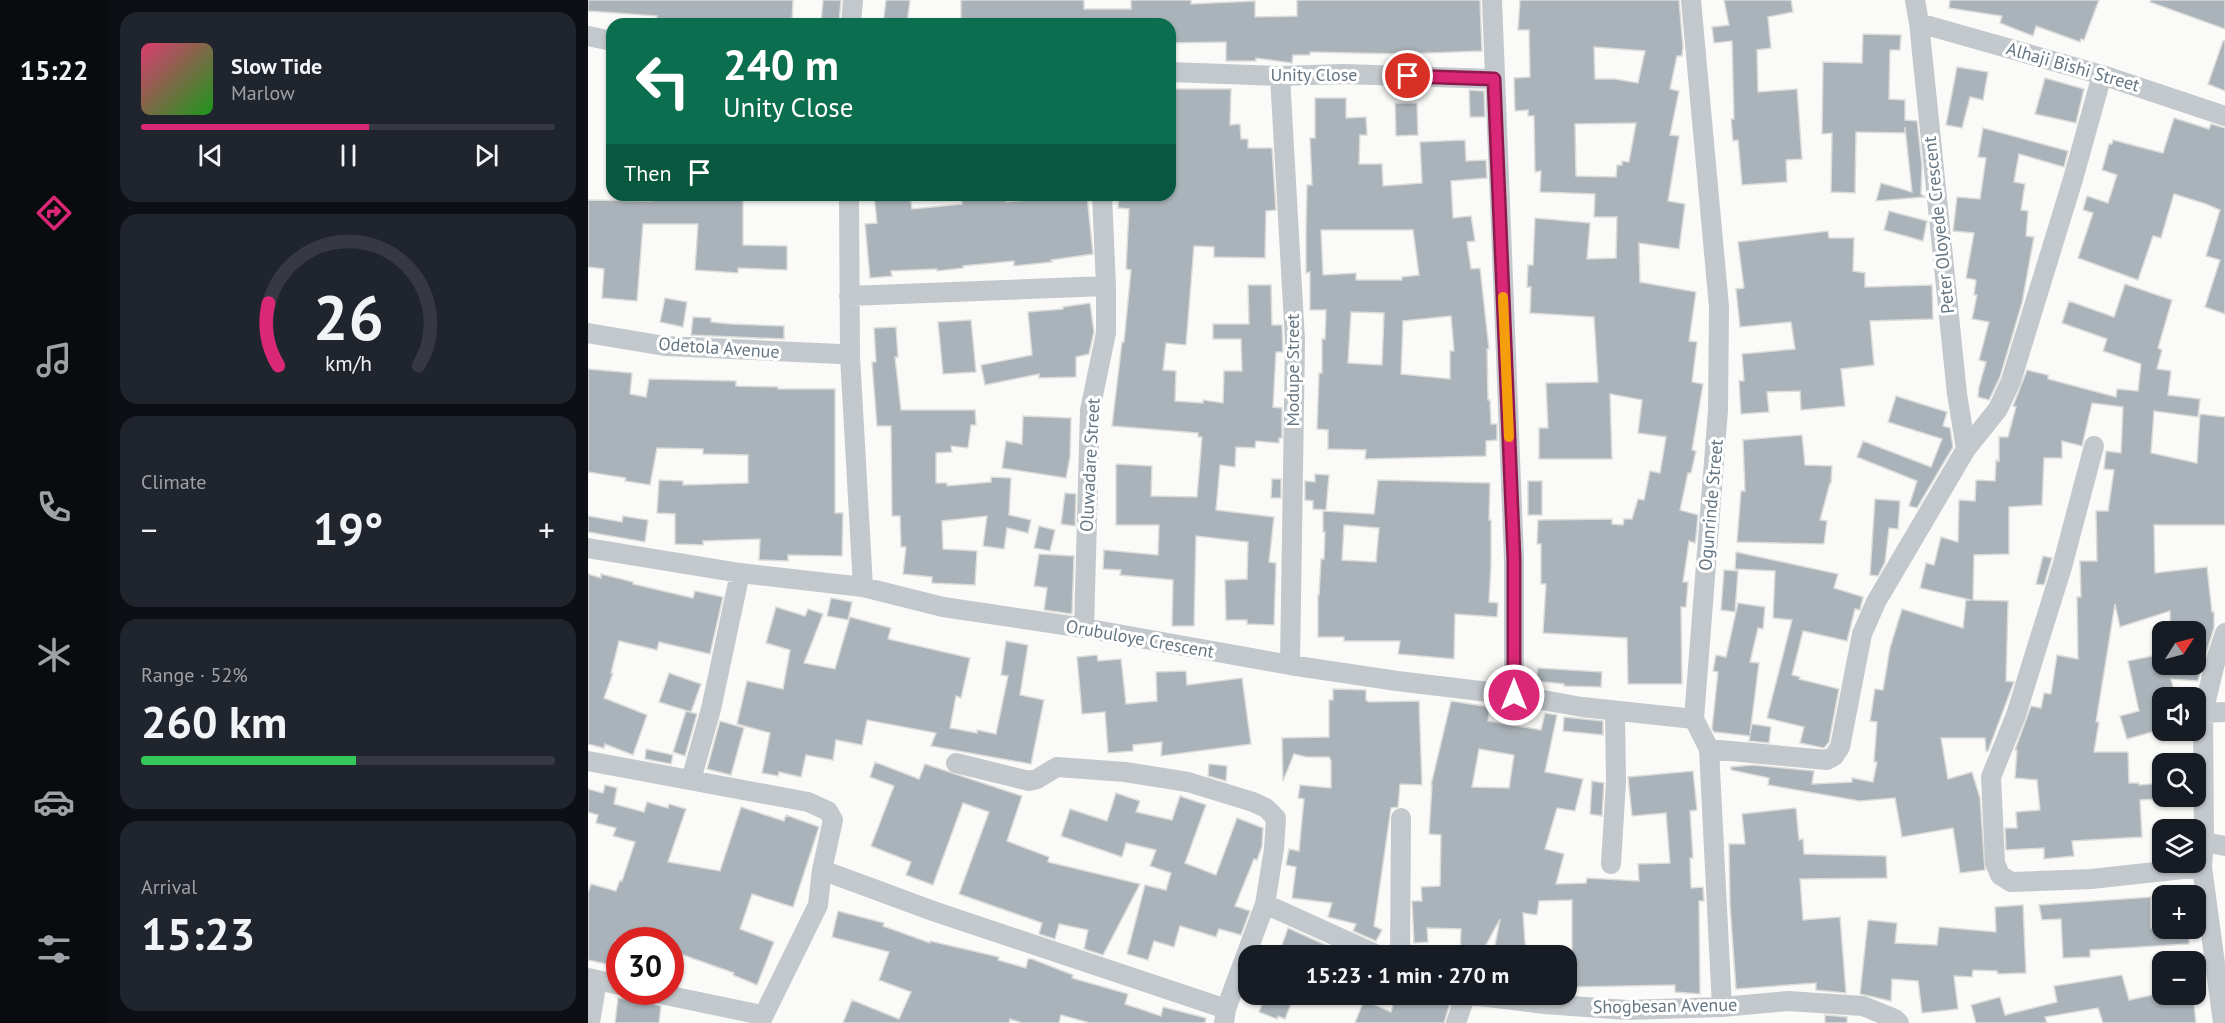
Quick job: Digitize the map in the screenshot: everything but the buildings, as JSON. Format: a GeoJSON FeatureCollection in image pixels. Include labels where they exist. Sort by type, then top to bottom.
{"type":"FeatureCollection","features":[{"type":"Feature","properties":{"kind":"street"},"geometry":{"type":"LineString","coordinates":[[852,18],[853,0]]}},
{"type":"Feature","properties":{"kind":"street"},"geometry":{"type":"LineString","coordinates":[[1492,0],[1514,559],[1514,695]]}},
{"type":"Feature","properties":{"kind":"street","name":"Ogunrinde Street"},"geometry":{"type":"LineString","coordinates":[[1691,0],[1719,307],[1718,422],[1694,719]]}},
{"type":"Feature","properties":{"kind":"street","name":"Peter Oloyede Crescent"},"geometry":{"type":"LineString","coordinates":[[1915,0],[1956,394],[1966,449]]}},
{"type":"Feature","properties":{"kind":"street","name":"Alhaji Bishi Street"},"geometry":{"type":"LineString","coordinates":[[1919,23],[2103,75],[2225,116]]}},
{"type":"Feature","properties":{"kind":"street"},"geometry":{"type":"LineString","coordinates":[[588,36],[606,40]]}},
{"type":"Feature","properties":{"kind":"street","name":"Unity Close"},"geometry":{"type":"LineString","coordinates":[[1176,72],[1494,79]]}},
{"type":"Feature","properties":{"kind":"street"},"geometry":{"type":"LineString","coordinates":[[1709,749],[1827,760],[1834,756],[1840,747],[1862,634],[1876,602],[1966,449],[1998,409],[2011,381],[2103,75]]}},
{"type":"Feature","properties":{"kind":"street","name":"Modupe Street"},"geometry":{"type":"LineString","coordinates":[[1280,76],[1295,340],[1290,665]]}},
{"type":"Feature","properties":{"kind":"street"},"geometry":{"type":"LineString","coordinates":[[849,201],[850,356],[863,587]]}},
{"type":"Feature","properties":{"kind":"street","name":"Oluwadare Street"},"geometry":{"type":"LineString","coordinates":[[1084,628],[1090,410],[1106,333],[1102,201]]}},
{"type":"Feature","properties":{"kind":"street"},"geometry":{"type":"LineString","coordinates":[[849,296],[1106,286]]}},
{"type":"Feature","properties":{"kind":"street","name":"Odetola Avenue"},"geometry":{"type":"LineString","coordinates":[[588,333],[665,346],[850,356]]}},
{"type":"Feature","properties":{"kind":"street"},"geometry":{"type":"LineString","coordinates":[[2094,446],[2062,567],[2016,715],[1991,777],[1995,862],[2000,875],[2011,882],[2091,879],[2152,872]]}},
{"type":"Feature","properties":{"kind":"street","name":"Orubuloye Crescent"},"geometry":{"type":"LineString","coordinates":[[588,548],[740,573],[863,587],[943,606],[1084,628],[1290,665],[1615,711],[1694,719]]}},
{"type":"Feature","properties":{"kind":"street"},"geometry":{"type":"LineString","coordinates":[[691,780],[711,709],[740,573]]}},
{"type":"Feature","properties":{"kind":"street"},"geometry":{"type":"LineString","coordinates":[[2206,700],[2225,633]]}},
{"type":"Feature","properties":{"kind":"street"},"geometry":{"type":"LineString","coordinates":[[1611,864],[1616,782],[1615,711]]}},
{"type":"Feature","properties":{"kind":"street"},"geometry":{"type":"LineString","coordinates":[[2206,713],[2225,712]]}},
{"type":"Feature","properties":{"kind":"street"},"geometry":{"type":"LineString","coordinates":[[1694,719],[1709,749],[1722,1007]]}},
{"type":"Feature","properties":{"kind":"street"},"geometry":{"type":"LineString","coordinates":[[2203,741],[2204,819]]}},
{"type":"Feature","properties":{"kind":"street"},"geometry":{"type":"LineString","coordinates":[[588,760],[808,802],[828,811],[833,820],[822,870],[818,905],[780,986],[761,1019],[684,1000]]}},
{"type":"Feature","properties":{"kind":"street"},"geometry":{"type":"LineString","coordinates":[[822,870],[1225,1016],[1265,904],[1274,849],[1276,818],[1266,808],[1188,782],[1125,772],[1057,768],[1050,770],[1037,780],[1029,781],[956,763]]}},
{"type":"Feature","properties":{"kind":"street"},"geometry":{"type":"LineString","coordinates":[[1400,945],[1401,818]]}},
{"type":"Feature","properties":{"kind":"street"},"geometry":{"type":"LineString","coordinates":[[2206,842],[2225,846]]}},
{"type":"Feature","properties":{"kind":"street"},"geometry":{"type":"LineString","coordinates":[[2203,873],[2223,1023]]}},
{"type":"Feature","properties":{"kind":"street"},"geometry":{"type":"LineString","coordinates":[[1265,904],[1356,945]]}},
{"type":"Feature","properties":{"kind":"street"},"geometry":{"type":"LineString","coordinates":[[590,1023],[592,979]]}},
{"type":"Feature","properties":{"kind":"street","name":"Shogbesan Avenue"},"geometry":{"type":"LineString","coordinates":[[1538,1005],[1627,1017],[1788,1001],[1863,1006],[1895,1019],[1899,1023]]}},
{"type":"Feature","properties":{"kind":"street"},"geometry":{"type":"LineString","coordinates":[[1456,1023],[1461,1005]]}},
{"type":"Feature","properties":{"kind":"slow traffic"},"geometry":{"type":"LineString","coordinates":[[1503,297],[1509,437]]}},
{"type":"Feature","properties":{"kind":"route"},"geometry":{"type":"LineString","coordinates":[[1408,76],[1494,79],[1514,559],[1514,695]]}}]}
